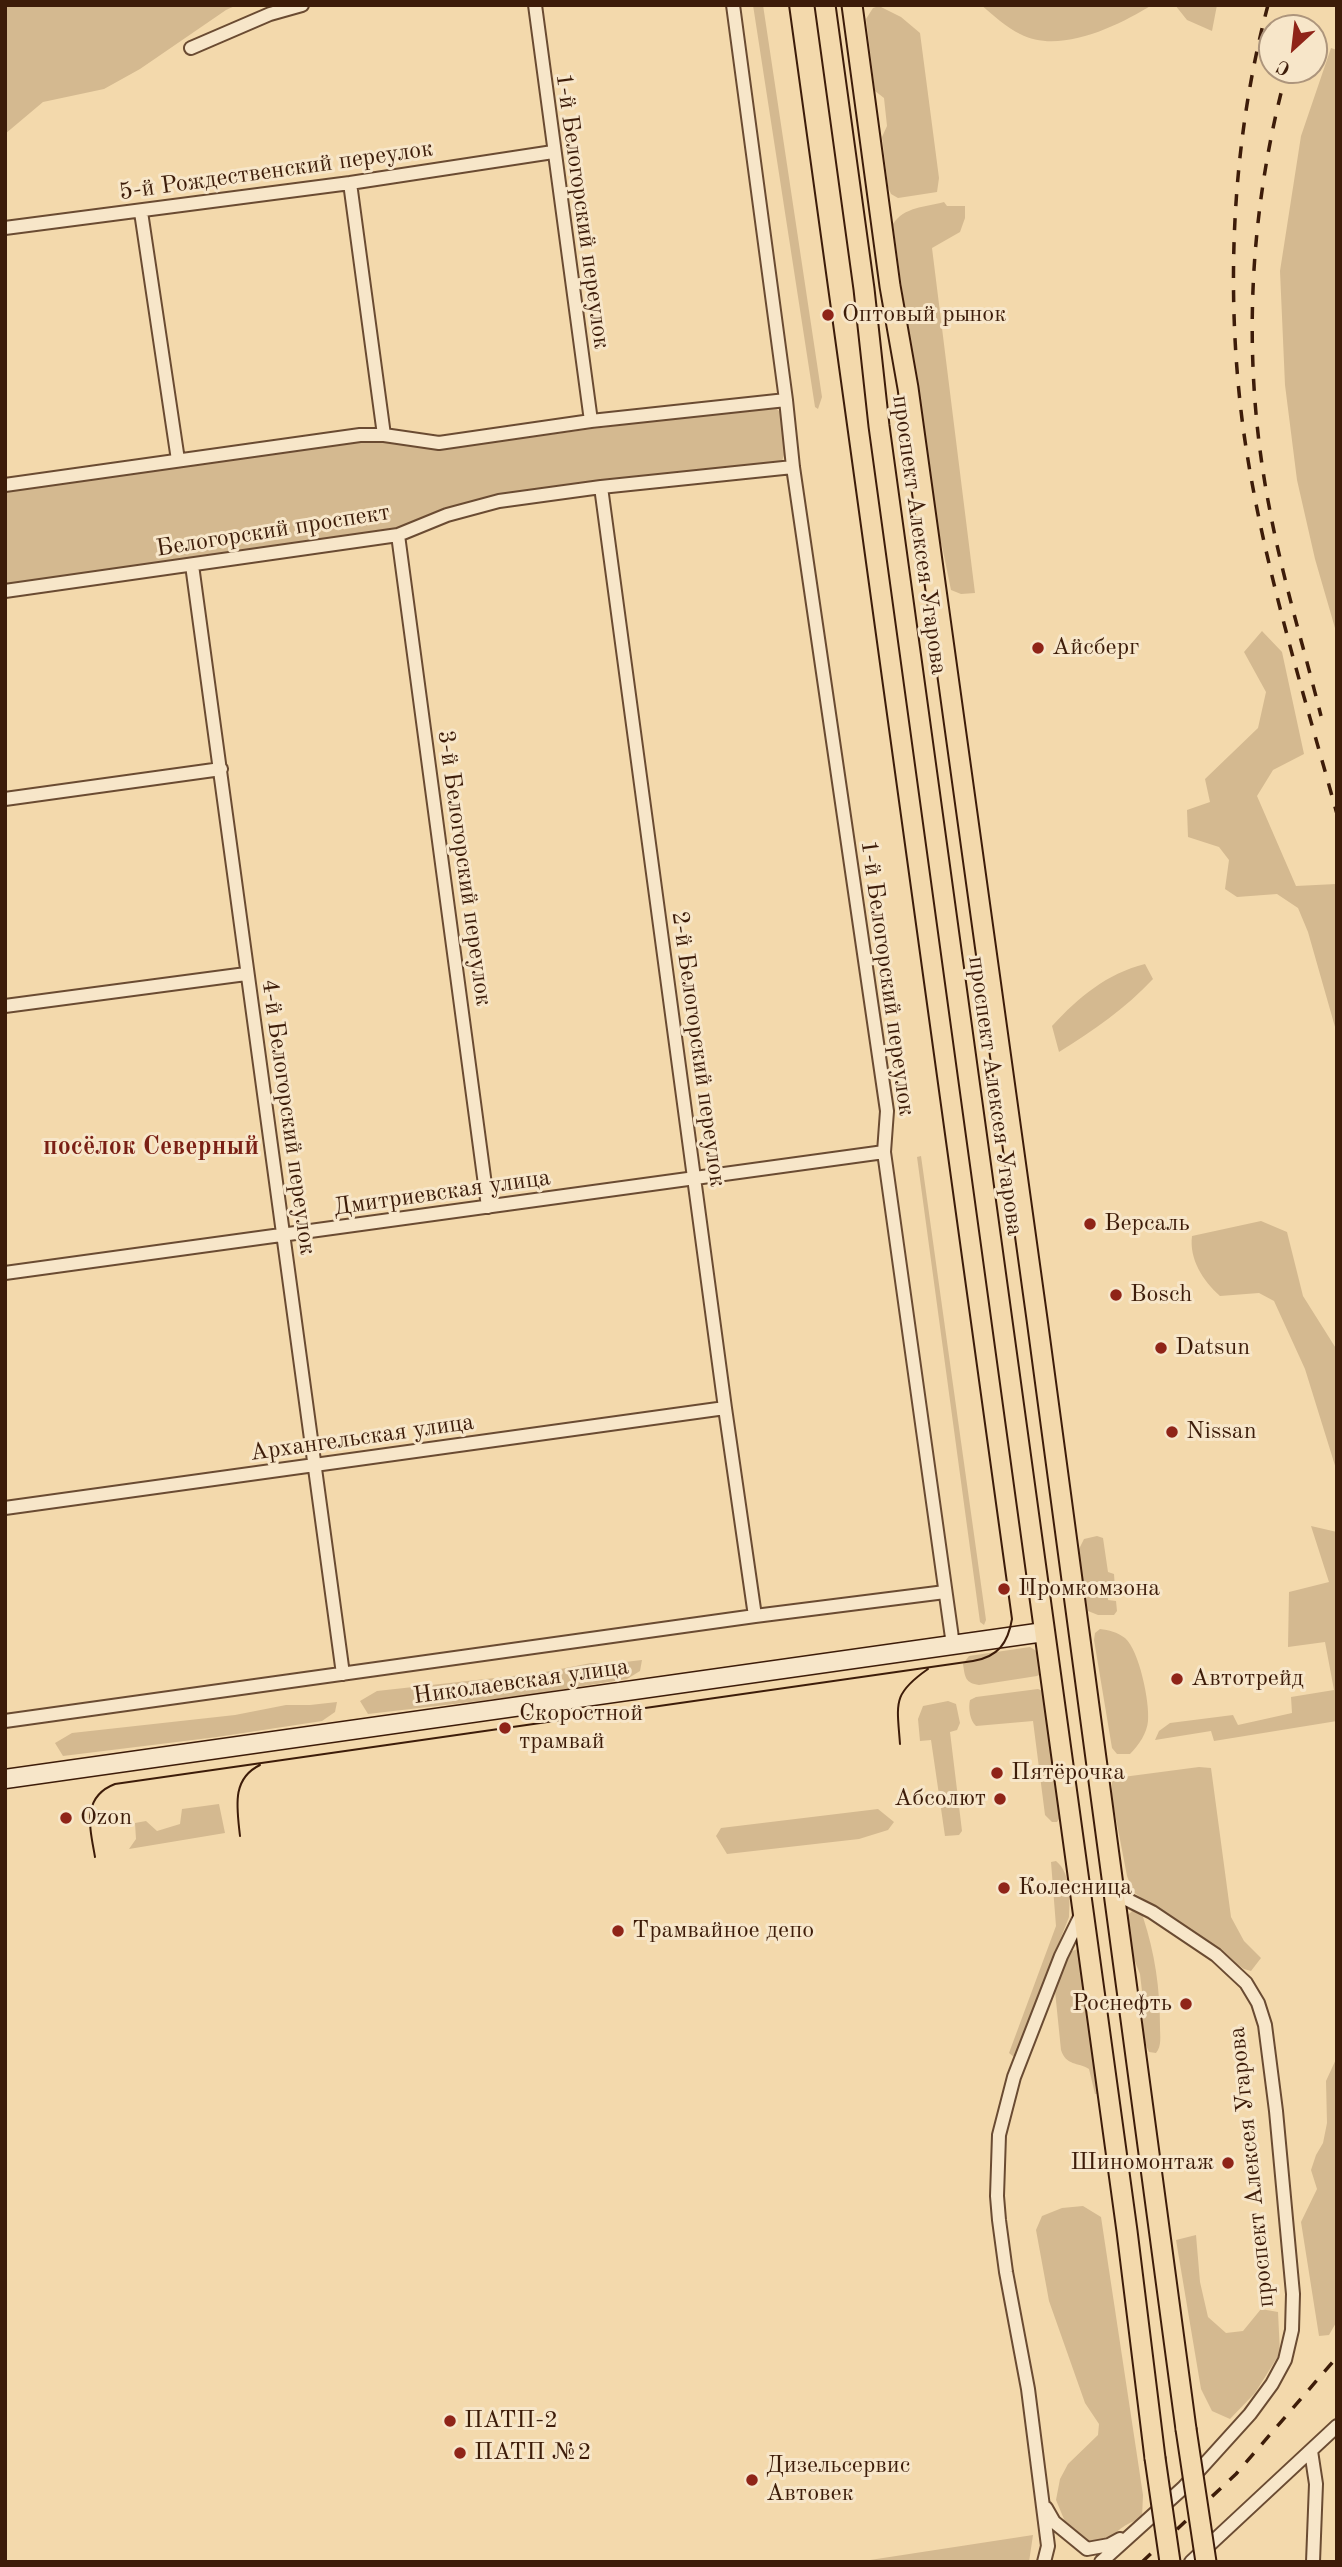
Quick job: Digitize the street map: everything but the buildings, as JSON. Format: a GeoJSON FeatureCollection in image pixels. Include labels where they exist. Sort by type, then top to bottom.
{"type":"FeatureCollection","features":[{"type":"Feature","properties":{"kind":"main road","name":"проспект Алексея Угарова"},"geometry":{"type":"LineString","coordinates":[[825,5],[864,289],[879,426],[1129,2245],[1154,2458],[1170,2562]]}},
{"type":"Feature","properties":{"kind":"main road","name":"проспект Алексея Угарова"},"geometry":{"type":"LineString","coordinates":[[852,5],[890,286],[908,388],[1206,2562]]}},
{"type":"Feature","properties":{"kind":"main road"},"geometry":{"type":"LineString","coordinates":[[864,289],[890,286]]}},
{"type":"Feature","properties":{"kind":"main road"},"geometry":{"type":"LineString","coordinates":[[1044,1632],[1078,1626]]}},
{"type":"Feature","properties":{"kind":"main road","name":"Николаевская улица"},"geometry":{"type":"LineString","coordinates":[[5,1779],[1044,1632]]}},
{"type":"Feature","properties":{"kind":"street"},"geometry":{"type":"LineString","coordinates":[[191,48],[270,14],[302,5]]}},
{"type":"Feature","properties":{"kind":"street","name":"1-й Белогорский переулок"},"geometry":{"type":"LineString","coordinates":[[534,5],[591,421]]}},
{"type":"Feature","properties":{"kind":"street","name":"1-й Белогорский переулок"},"geometry":{"type":"LineString","coordinates":[[733,5],[793,467],[887,1111],[884,1152],[953,1646]]}},
{"type":"Feature","properties":{"kind":"street","name":"5-й Рождественский переулок"},"geometry":{"type":"LineString","coordinates":[[5,228],[141,212],[553,152]]}},
{"type":"Feature","properties":{"kind":"street"},"geometry":{"type":"LineString","coordinates":[[350,183],[384,435]]}},
{"type":"Feature","properties":{"kind":"street"},"geometry":{"type":"LineString","coordinates":[[141,212],[178,460]]}},
{"type":"Feature","properties":{"kind":"street"},"geometry":{"type":"LineString","coordinates":[[5,485],[360,435],[384,435],[439,443],[591,421],[786,400]]}},
{"type":"Feature","properties":{"kind":"street","name":"Белогорский проспект"},"geometry":{"type":"LineString","coordinates":[[5,590],[398,535],[447,514],[499,501],[601,487],[793,467]]}},
{"type":"Feature","properties":{"kind":"street","name":"2-й Белогорский переулок"},"geometry":{"type":"LineString","coordinates":[[601,487],[755,1616]]}},
{"type":"Feature","properties":{"kind":"street","name":"3-й Белогорский переулок"},"geometry":{"type":"LineString","coordinates":[[398,535],[488,1207]]}},
{"type":"Feature","properties":{"kind":"street","name":"4-й Белогорский переулок"},"geometry":{"type":"LineString","coordinates":[[192,565],[343,1674]]}},
{"type":"Feature","properties":{"kind":"street"},"geometry":{"type":"LineString","coordinates":[[5,799],[221,769]]}},
{"type":"Feature","properties":{"kind":"street"},"geometry":{"type":"LineString","coordinates":[[5,1006],[247,974]]}},
{"type":"Feature","properties":{"kind":"street","name":"Дмитриевская улица"},"geometry":{"type":"LineString","coordinates":[[5,1273],[884,1152]]}},
{"type":"Feature","properties":{"kind":"street","name":"Архангельская улица"},"geometry":{"type":"LineString","coordinates":[[5,1508],[725,1408]]}},
{"type":"Feature","properties":{"kind":"street","name":"Николаевская улица"},"geometry":{"type":"LineString","coordinates":[[5,1721],[945,1592]]}},
{"type":"Feature","properties":{"kind":"street","name":"проспект Алексея Угарова"},"geometry":{"type":"LineString","coordinates":[[1101,2562],[1183,2488],[1250,2414],[1272,2384],[1285,2360],[1292,2330],[1293,2294],[1276,2111],[1265,2025],[1258,2003],[1246,1983],[1216,1955],[1152,1912],[1114,1893]]}},
{"type":"Feature","properties":{"kind":"street","name":"проспект Алексея Угарова"},"geometry":{"type":"LineString","coordinates":[[1044,2562],[1048,2546],[1028,2389],[999,2220],[999,2135],[1014,2077],[1061,1956],[1083,1910]]}},
{"type":"Feature","properties":{"kind":"street"},"geometry":{"type":"LineString","coordinates":[[1191,2562],[1337,2426]]}},
{"type":"Feature","properties":{"kind":"street"},"geometry":{"type":"LineString","coordinates":[[1311,2451],[1316,2484],[1313,2562]]}},
{"type":"Feature","properties":{"kind":"street","name":"проспект Алексея Угарова"},"geometry":{"type":"LineString","coordinates":[[1042,2501],[1054,2522],[1087,2549],[1109,2545],[1129,2535]]}},
{"type":"Feature","properties":{"kind":"shaded area"},"geometry":{"type":"Polygon","coordinates":[[[5,5],[237,5],[140,69],[104,89],[43,102],[5,134],[5,5]]]}},
{"type":"Feature","properties":{"kind":"shaded area"},"geometry":{"type":"Polygon","coordinates":[[[753,5],[763,5],[822,397],[818,409],[815,407],[753,5]]]}},
{"type":"Feature","properties":{"kind":"shaded area"},"geometry":{"type":"Polygon","coordinates":[[[981,5],[1152,5],[1106,29],[1070,40],[1052,41],[1035,40],[1020,34],[981,5]]]}},
{"type":"Feature","properties":{"kind":"shaded area"},"geometry":{"type":"Polygon","coordinates":[[[1175,5],[1217,5],[1212,31],[1187,20],[1175,5]]]}},
{"type":"Feature","properties":{"kind":"shaded area"},"geometry":{"type":"Polygon","coordinates":[[[879,6],[901,17],[920,33],[939,178],[937,192],[898,198],[891,194],[888,187],[882,137],[887,126],[884,98],[875,91],[866,19],[873,8],[879,6]]]}},
{"type":"Feature","properties":{"kind":"shaded area"},"geometry":{"type":"Polygon","coordinates":[[[1331,48],[1337,50],[1337,635],[1315,559],[1297,480],[1285,385],[1280,271],[1301,136],[1319,84],[1328,84],[1328,57],[1331,48]]]}},
{"type":"Feature","properties":{"kind":"shaded area"},"geometry":{"type":"Polygon","coordinates":[[[944,202],[947,206],[965,206],[965,218],[960,232],[932,248],[975,593],[961,594],[951,590],[942,546],[935,527],[893,224],[909,211],[944,202]]]}},
{"type":"Feature","properties":{"kind":"shaded area"},"geometry":{"type":"Polygon","coordinates":[[[767,406],[777,409],[784,416],[786,449],[782,461],[773,465],[487,499],[393,531],[5,584],[5,490],[367,438],[456,447],[767,406]]]}},
{"type":"Feature","properties":{"kind":"shaded area"},"geometry":{"type":"Polygon","coordinates":[[[1262,631],[1282,652],[1304,754],[1273,770],[1257,796],[1296,886],[1336,884],[1337,1034],[1308,932],[1298,908],[1277,894],[1237,897],[1225,889],[1229,860],[1219,847],[1188,837],[1187,810],[1210,802],[1205,779],[1258,728],[1266,692],[1244,652],[1262,631]]]}},
{"type":"Feature","properties":{"kind":"shaded area"},"geometry":{"type":"Polygon","coordinates":[[[1145,964],[1153,979],[1109,1018],[1059,1052],[1052,1026],[1062,1015],[1106,980],[1145,964]]]}},
{"type":"Feature","properties":{"kind":"shaded area"},"geometry":{"type":"Polygon","coordinates":[[[921,1156],[986,1620],[984,1625],[980,1622],[917,1157],[921,1156]]]}},
{"type":"Feature","properties":{"kind":"shaded area"},"geometry":{"type":"Polygon","coordinates":[[[1261,1221],[1287,1232],[1303,1296],[1337,1350],[1337,1472],[1305,1369],[1274,1301],[1259,1293],[1220,1296],[1208,1284],[1195,1261],[1192,1236],[1261,1221]]]}},
{"type":"Feature","properties":{"kind":"shaded area"},"geometry":{"type":"Polygon","coordinates":[[[1311,1526],[1337,1532],[1337,1721],[1214,1741],[1211,1731],[1155,1740],[1159,1731],[1170,1723],[1233,1715],[1238,1725],[1292,1713],[1291,1697],[1334,1690],[1325,1642],[1288,1647],[1289,1592],[1329,1582],[1311,1526]]]}},
{"type":"Feature","properties":{"kind":"shaded area"},"geometry":{"type":"Polygon","coordinates":[[[1097,1536],[1103,1538],[1108,1572],[1114,1574],[1115,1589],[1108,1592],[1108,1600],[1116,1601],[1117,1611],[1114,1615],[1098,1615],[1088,1611],[1077,1553],[1084,1539],[1097,1536]]]}},
{"type":"Feature","properties":{"kind":"shaded area"},"geometry":{"type":"Polygon","coordinates":[[[1100,1629],[1125,1638],[1135,1653],[1142,1677],[1147,1702],[1147,1725],[1142,1739],[1130,1754],[1117,1754],[1112,1748],[1094,1640],[1095,1633],[1100,1629]]]}},
{"type":"Feature","properties":{"kind":"shaded area"},"geometry":{"type":"Polygon","coordinates":[[[1030,1647],[1038,1652],[1041,1674],[979,1685],[967,1679],[963,1664],[969,1656],[1030,1647]]]}},
{"type":"Feature","properties":{"kind":"shaded area"},"geometry":{"type":"Polygon","coordinates":[[[642,1660],[640,1671],[627,1679],[522,1696],[368,1714],[360,1701],[377,1691],[540,1673],[591,1663],[642,1660]]]}},
{"type":"Feature","properties":{"kind":"shaded area"},"geometry":{"type":"Polygon","coordinates":[[[1038,1689],[1043,1691],[1045,1696],[1062,1814],[1057,1822],[1052,1822],[1045,1815],[1033,1721],[976,1726],[969,1710],[970,1700],[976,1697],[1038,1689]]]}},
{"type":"Feature","properties":{"kind":"shaded area"},"geometry":{"type":"Polygon","coordinates":[[[948,1701],[956,1704],[960,1723],[957,1730],[950,1732],[962,1831],[959,1835],[945,1836],[931,1740],[920,1741],[918,1719],[923,1706],[948,1701]]]}},
{"type":"Feature","properties":{"kind":"shaded area"},"geometry":{"type":"Polygon","coordinates":[[[337,1702],[335,1712],[322,1721],[217,1737],[63,1756],[55,1743],[72,1733],[235,1715],[286,1705],[337,1702]]]}},
{"type":"Feature","properties":{"kind":"shaded area"},"geometry":{"type":"Polygon","coordinates":[[[1199,1767],[1211,1768],[1231,1917],[1244,1941],[1261,1958],[1251,1971],[1244,1969],[1133,1892],[1127,1876],[1112,1798],[1112,1780],[1119,1774],[1123,1777],[1199,1767]]]}},
{"type":"Feature","properties":{"kind":"shaded area"},"geometry":{"type":"Polygon","coordinates":[[[219,1804],[225,1833],[129,1849],[136,1839],[135,1823],[146,1821],[157,1831],[180,1824],[182,1809],[219,1804]]]}},
{"type":"Feature","properties":{"kind":"shaded area"},"geometry":{"type":"Polygon","coordinates":[[[878,1809],[894,1822],[888,1830],[859,1839],[727,1854],[716,1836],[721,1828],[878,1809]]]}},
{"type":"Feature","properties":{"kind":"shaded area"},"geometry":{"type":"Polygon","coordinates":[[[1056,1861],[1067,1879],[1069,1917],[1014,2057],[1009,2053],[1056,1926],[1051,1862],[1056,1861]]]}},
{"type":"Feature","properties":{"kind":"shaded area"},"geometry":{"type":"Polygon","coordinates":[[[1134,1909],[1140,1911],[1143,1917],[1156,1971],[1160,2037],[1156,2053],[1149,2052],[1143,2038],[1140,1974],[1130,1949],[1127,1916],[1134,1909]]]}},
{"type":"Feature","properties":{"kind":"shaded area"},"geometry":{"type":"Polygon","coordinates":[[[1081,1948],[1101,2094],[1095,2094],[1089,2069],[1066,2059],[1061,2050],[1055,1991],[1057,1980],[1069,1952],[1081,1948]]]}},
{"type":"Feature","properties":{"kind":"shaded area"},"geometry":{"type":"Polygon","coordinates":[[[1337,2057],[1337,2321],[1329,2335],[1319,2336],[1301,2222],[1317,2189],[1311,2170],[1323,2143],[1327,2123],[1326,2081],[1337,2057]]]}},
{"type":"Feature","properties":{"kind":"shaded area"},"geometry":{"type":"Polygon","coordinates":[[[1083,2206],[1101,2217],[1143,2495],[1142,2518],[1120,2529],[1105,2546],[1087,2544],[1066,2524],[1056,2500],[1060,2479],[1068,2464],[1098,2435],[1099,2424],[1085,2403],[1049,2301],[1036,2230],[1042,2216],[1062,2208],[1083,2206]]]}},
{"type":"Feature","properties":{"kind":"shaded area"},"geometry":{"type":"Polygon","coordinates":[[[1196,2235],[1200,2282],[1208,2317],[1226,2333],[1243,2331],[1261,2309],[1278,2312],[1280,2353],[1255,2393],[1230,2419],[1212,2411],[1201,2389],[1176,2240],[1196,2235]]]}},
{"type":"Feature","properties":{"kind":"shaded area"},"geometry":{"type":"Polygon","coordinates":[[[1033,2535],[1029,2562],[857,2562],[1033,2535]]]}},
{"type":"Feature","properties":{"kind":"tram line"},"geometry":{"type":"LineString","coordinates":[[95,1857],[90,1825],[92,1805],[104,1790],[115,1784],[973,1661],[995,1652],[1008,1635],[1012,1619],[789,5]]}},
{"type":"Feature","properties":{"kind":"tram line"},"geometry":{"type":"LineString","coordinates":[[900,1744],[899,1700],[908,1686],[928,1669]]}},
{"type":"Feature","properties":{"kind":"tram line"},"geometry":{"type":"LineString","coordinates":[[240,1836],[237,1805],[240,1786],[244,1778],[260,1765]]}},
{"type":"Feature","properties":{"kind":"railway"},"geometry":{"type":"LineString","coordinates":[[1268,5],[1246,108],[1235,215],[1234,322],[1237,375],[1251,476],[1271,574],[1337,814]]}},
{"type":"Feature","properties":{"kind":"railway"},"geometry":{"type":"LineString","coordinates":[[1302,14],[1304,5]]}},
{"type":"Feature","properties":{"kind":"railway"},"geometry":{"type":"LineString","coordinates":[[1284,84],[1264,179],[1257,234],[1252,345],[1255,401],[1275,537],[1321,716]]}},
{"type":"Feature","properties":{"kind":"railway"},"geometry":{"type":"LineString","coordinates":[[1142,2562],[1236,2474],[1337,2357]]}},
{"type":"Feature","properties":{"kind":"place","name":"Оптовый рынок"},"geometry":{"type":"Point","coordinates":[828,315]}},
{"type":"Feature","properties":{"kind":"place","name":"Айсберг"},"geometry":{"type":"Point","coordinates":[1038,648]}},
{"type":"Feature","properties":{"kind":"place","name":"Версаль"},"geometry":{"type":"Point","coordinates":[1090,1224]}},
{"type":"Feature","properties":{"kind":"place","name":"Bosch"},"geometry":{"type":"Point","coordinates":[1116,1295]}},
{"type":"Feature","properties":{"kind":"place","name":"Datsun"},"geometry":{"type":"Point","coordinates":[1161,1348]}},
{"type":"Feature","properties":{"kind":"place","name":"Nissan"},"geometry":{"type":"Point","coordinates":[1172,1432]}},
{"type":"Feature","properties":{"kind":"place","name":"Промкомзона"},"geometry":{"type":"Point","coordinates":[1004,1589]}},
{"type":"Feature","properties":{"kind":"place","name":"Автотрейд"},"geometry":{"type":"Point","coordinates":[1177,1679]}},
{"type":"Feature","properties":{"kind":"place","name":"Скоростной трамвай"},"geometry":{"type":"Point","coordinates":[505,1728]}},
{"type":"Feature","properties":{"kind":"place","name":"Пятёрочка"},"geometry":{"type":"Point","coordinates":[997,1773]}},
{"type":"Feature","properties":{"kind":"place","name":"Абсолют"},"geometry":{"type":"Point","coordinates":[1000,1799]}},
{"type":"Feature","properties":{"kind":"place","name":"Ozon"},"geometry":{"type":"Point","coordinates":[66,1818]}},
{"type":"Feature","properties":{"kind":"place","name":"Колесница"},"geometry":{"type":"Point","coordinates":[1004,1888]}},
{"type":"Feature","properties":{"kind":"place","name":"Трамвайное депо"},"geometry":{"type":"Point","coordinates":[618,1931]}},
{"type":"Feature","properties":{"kind":"place","name":"Роснефть"},"geometry":{"type":"Point","coordinates":[1186,2004]}},
{"type":"Feature","properties":{"kind":"place","name":"Шиномонтаж"},"geometry":{"type":"Point","coordinates":[1228,2163]}},
{"type":"Feature","properties":{"kind":"place","name":"ПАТП-2"},"geometry":{"type":"Point","coordinates":[450,2421]}},
{"type":"Feature","properties":{"kind":"place","name":"ПАТП №2"},"geometry":{"type":"Point","coordinates":[460,2453]}},
{"type":"Feature","properties":{"kind":"place","name":"Дизельсервис Автовек"},"geometry":{"type":"Point","coordinates":[752,2480]}},
{"type":"Feature","properties":{"kind":"district","name":"посёлок Северный"},"geometry":{"type":"Point","coordinates":[151,1147]}}]}
